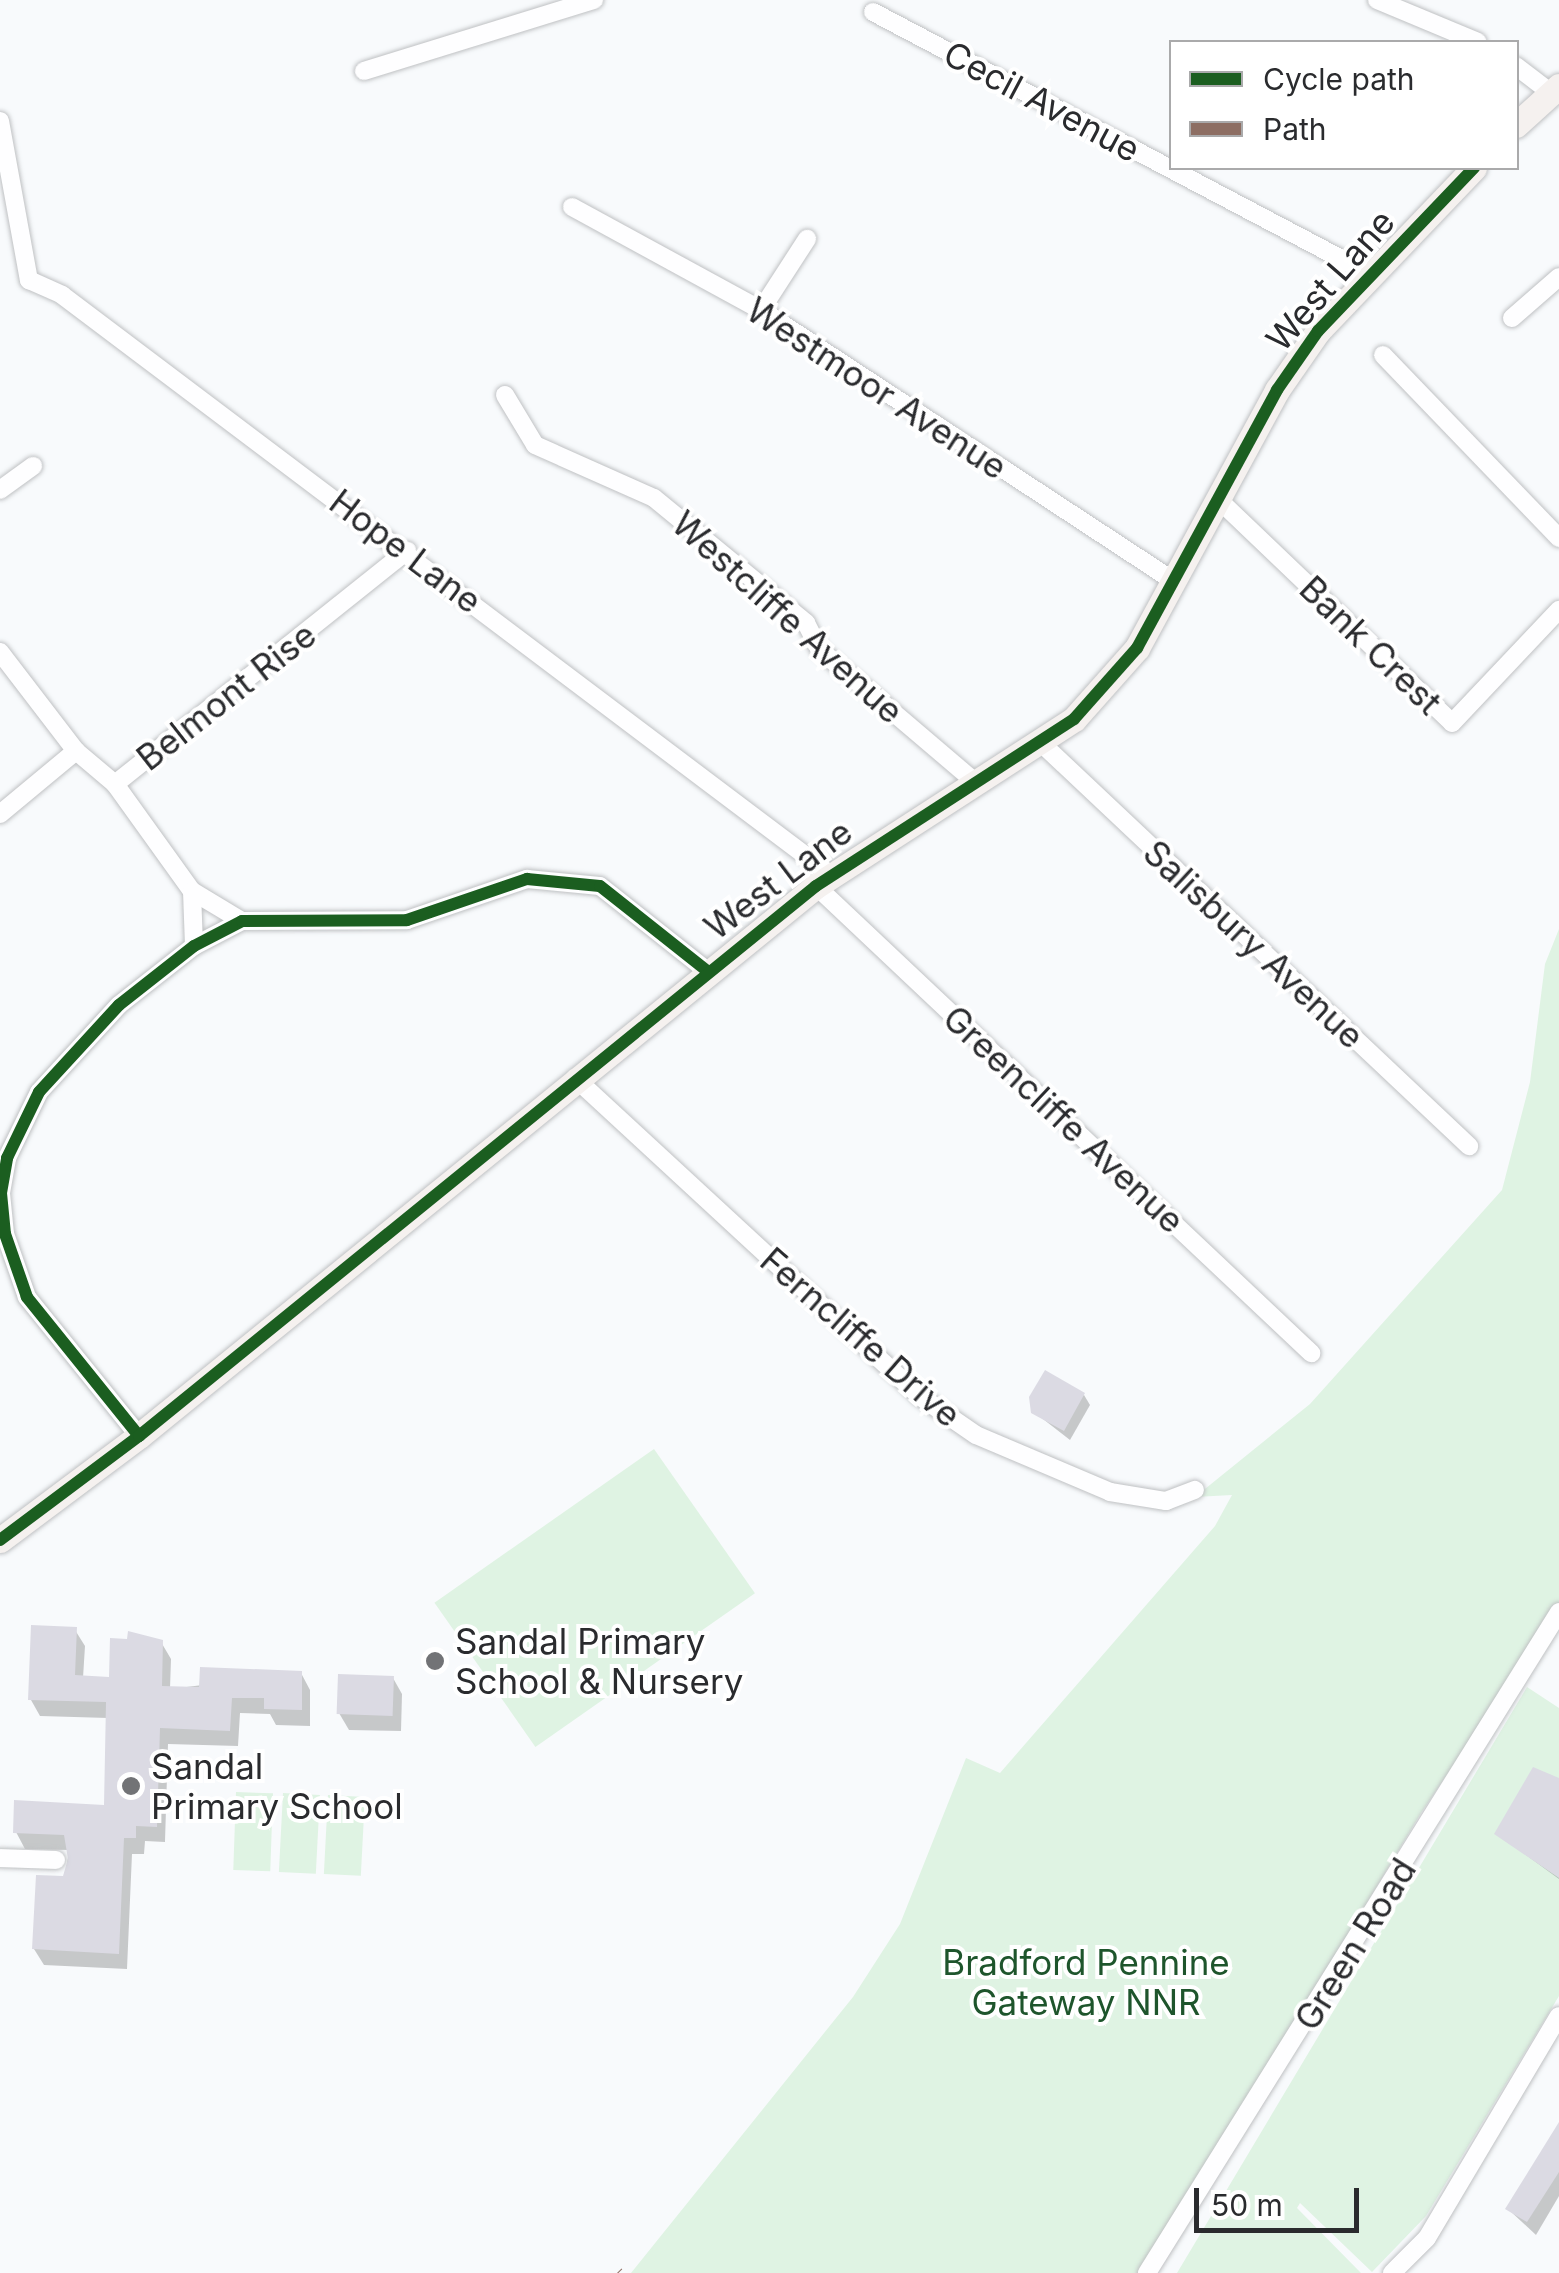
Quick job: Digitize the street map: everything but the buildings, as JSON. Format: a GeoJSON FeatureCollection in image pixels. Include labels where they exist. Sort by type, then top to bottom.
{"type":"FeatureCollection","features":[{"type":"Feature","properties":{"kind":"street"},"geometry":{"type":"LineString","coordinates":[[364,71],[594,0]]}},
{"type":"Feature","properties":{"kind":"street"},"geometry":{"type":"LineString","coordinates":[[1376,0],[1473,40]]}},
{"type":"Feature","properties":{"kind":"street","name":"Cecil Avenue"},"geometry":{"type":"LineString","coordinates":[[873,12],[1169,168]]}},
{"type":"Feature","properties":{"kind":"street"},"geometry":{"type":"LineString","coordinates":[[1519,68],[1555,89],[1519,122]]}},
{"type":"Feature","properties":{"kind":"street","name":"Hope Lane"},"geometry":{"type":"LineString","coordinates":[[0,121],[21,212],[29,280],[62,295],[408,551],[824,880]]}},
{"type":"Feature","properties":{"kind":"street","name":"Cecil Avenue"},"geometry":{"type":"LineString","coordinates":[[1173,170],[1370,274]]}},
{"type":"Feature","properties":{"kind":"street","name":"West Lane"},"geometry":{"type":"LineString","coordinates":[[0,1540],[139,1436],[706,970],[824,880],[1074,719],[1138,648],[1277,390],[1370,274],[1472,170]]}},
{"type":"Feature","properties":{"kind":"street","name":"Westmoor Avenue"},"geometry":{"type":"LineString","coordinates":[[572,207],[761,310],[1176,582]]}},
{"type":"Feature","properties":{"kind":"street"},"geometry":{"type":"LineString","coordinates":[[761,310],[807,239]]}},
{"type":"Feature","properties":{"kind":"street"},"geometry":{"type":"LineString","coordinates":[[1512,318],[1559,276]]}},
{"type":"Feature","properties":{"kind":"street"},"geometry":{"type":"LineString","coordinates":[[1383,355],[1559,538]]}},
{"type":"Feature","properties":{"kind":"street","name":"Westcliffe Avenue"},"geometry":{"type":"LineString","coordinates":[[504,395],[535,445],[654,498],[806,623],[820,650],[974,781]]}},
{"type":"Feature","properties":{"kind":"street"},"geometry":{"type":"LineString","coordinates":[[0,490],[33,466]]}},
{"type":"Feature","properties":{"kind":"street","name":"Bank Crest"},"geometry":{"type":"LineString","coordinates":[[1220,500],[1452,723],[1559,610]]}},
{"type":"Feature","properties":{"kind":"street","name":"Belmont Rise"},"geometry":{"type":"LineString","coordinates":[[0,814],[76,750],[115,784],[408,551]]}},
{"type":"Feature","properties":{"kind":"street"},"geometry":{"type":"LineString","coordinates":[[0,652],[76,750]]}},
{"type":"Feature","properties":{"kind":"street","name":"Salisbury Avenue"},"geometry":{"type":"LineString","coordinates":[[1039,741],[1470,1146]]}},
{"type":"Feature","properties":{"kind":"street"},"geometry":{"type":"LineString","coordinates":[[115,784],[192,891],[242,921]]}},
{"type":"Feature","properties":{"kind":"street"},"geometry":{"type":"LineString","coordinates":[[139,1436],[27,1297],[5,1234],[1,1193],[19,1128],[57,1065],[194,946],[242,921],[407,920],[528,878],[568,878],[620,896],[706,970]]}},
{"type":"Feature","properties":{"kind":"street","name":"Greencliffe Avenue"},"geometry":{"type":"LineString","coordinates":[[824,880],[1311,1353]]}},
{"type":"Feature","properties":{"kind":"street"},"geometry":{"type":"LineString","coordinates":[[192,891],[194,946]]}},
{"type":"Feature","properties":{"kind":"street","name":"Ferncliffe Drive"},"geometry":{"type":"LineString","coordinates":[[575,1078],[918,1395],[976,1435],[1110,1492],[1166,1502],[1194,1490]]}},
{"type":"Feature","properties":{"kind":"street","name":"Green Road"},"geometry":{"type":"LineString","coordinates":[[1148,2273],[1559,1612]]}},
{"type":"Feature","properties":{"kind":"street"},"geometry":{"type":"LineString","coordinates":[[0,1858],[56,1860]]}},
{"type":"Feature","properties":{"kind":"street"},"geometry":{"type":"LineString","coordinates":[[1392,2273],[1416,2249],[1559,2016]]}},
{"type":"Feature","properties":{"kind":"street"},"geometry":{"type":"LineString","coordinates":[[1416,2249],[1419,2273]]}},
{"type":"Feature","properties":{"kind":"green space","name":"Bradford Pennine Gateway NNR"},"geometry":{"type":"Polygon","coordinates":[[[1559,929],[1559,1609],[1421,1813],[1144,2273],[631,2273],[853,1997],[900,1924],[966,1758],[1000,1773],[1215,1526],[1232,1495],[1195,1497],[1310,1404],[1502,1190],[1530,1082],[1545,964],[1559,929]]]}},
{"type":"Feature","properties":{"kind":"green space"},"geometry":{"type":"Polygon","coordinates":[[[654,1449],[755,1593],[535,1747],[434,1603],[654,1449]]]}},
{"type":"Feature","properties":{"kind":"green space"},"geometry":{"type":"Polygon","coordinates":[[[1527,1687],[1559,1708],[1559,1996],[1426,2216],[1372,2272],[1300,2203],[1297,2208],[1361,2273],[1177,2273],[1527,1687]]]}},
{"type":"Feature","properties":{"kind":"green space"},"geometry":{"type":"Polygon","coordinates":[[[236,1792],[273,1793],[270,1871],[233,1870],[236,1792]]]}},
{"type":"Feature","properties":{"kind":"green space"},"geometry":{"type":"Polygon","coordinates":[[[283,1793],[320,1795],[316,1874],[279,1872],[283,1793]]]}},
{"type":"Feature","properties":{"kind":"green space"},"geometry":{"type":"Polygon","coordinates":[[[328,1795],[365,1797],[361,1876],[324,1874],[328,1795]]]}},
{"type":"Feature","properties":{"kind":"cycle path"},"geometry":{"type":"LineString","coordinates":[[0,1540],[139,1436],[816,886],[1074,719],[1137,648],[1277,390],[1318,331],[1472,170]]}},
{"type":"Feature","properties":{"kind":"cycle path"},"geometry":{"type":"LineString","coordinates":[[139,1436],[27,1297],[5,1234],[1,1193],[7,1158],[39,1092],[119,1005],[194,946],[242,921],[407,920],[527,879],[600,886],[706,970]]}},
{"type":"Feature","properties":{"kind":"place","name":"Sandal Primary School & Nursery"},"geometry":{"type":"Point","coordinates":[435,1661]}},
{"type":"Feature","properties":{"kind":"place","name":"Sandal Primary School"},"geometry":{"type":"Point","coordinates":[131,1786]}}]}
